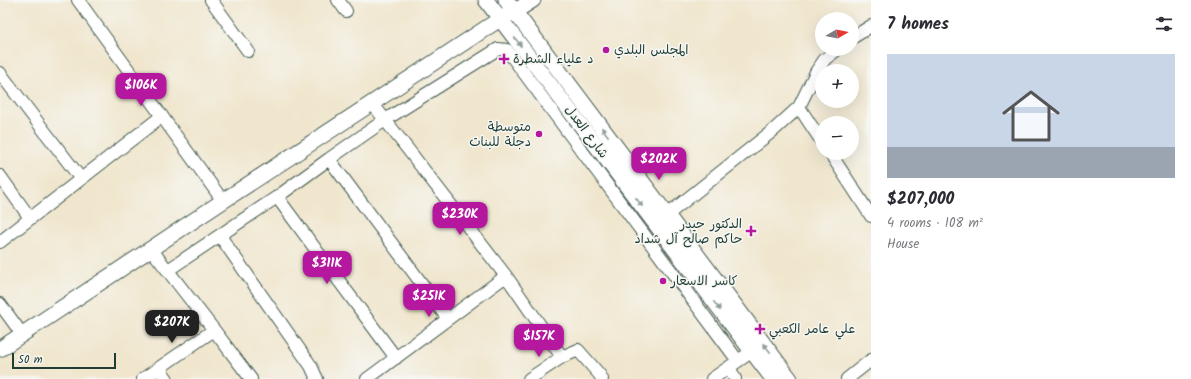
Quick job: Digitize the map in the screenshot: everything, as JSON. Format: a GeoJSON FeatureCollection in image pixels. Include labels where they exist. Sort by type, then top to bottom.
{"type":"FeatureCollection","features":[{"type":"Feature","properties":{"kind":"street"},"geometry":{"type":"LineString","coordinates":[[78,0],[223,200]]}},
{"type":"Feature","properties":{"kind":"street"},"geometry":{"type":"LineString","coordinates":[[211,0],[248,51]]}},
{"type":"Feature","properties":{"kind":"street"},"geometry":{"type":"LineString","coordinates":[[338,0],[346,11]]}},
{"type":"Feature","properties":{"kind":"street","name":"شارع العدل"},"geometry":{"type":"LineString","coordinates":[[486,0],[751,352],[773,379]]}},
{"type":"Feature","properties":{"kind":"street"},"geometry":{"type":"LineString","coordinates":[[0,349],[223,200],[500,19],[510,6],[533,0]]}},
{"type":"Feature","properties":{"kind":"street","name":"شارع العدل"},"geometry":{"type":"LineString","coordinates":[[510,6],[790,379]]}},
{"type":"Feature","properties":{"kind":"street"},"geometry":{"type":"LineString","coordinates":[[859,34],[871,26]]}},
{"type":"Feature","properties":{"kind":"street"},"geometry":{"type":"LineString","coordinates":[[168,270],[277,197],[385,120],[498,49],[507,50],[733,364],[735,379]]}},
{"type":"Feature","properties":{"kind":"street"},"geometry":{"type":"LineString","coordinates":[[667,215],[775,130],[799,107],[816,72],[830,56]]}},
{"type":"Feature","properties":{"kind":"street"},"geometry":{"type":"LineString","coordinates":[[0,73],[81,180]]}},
{"type":"Feature","properties":{"kind":"street"},"geometry":{"type":"LineString","coordinates":[[372,103],[506,276],[562,357]]}},
{"type":"Feature","properties":{"kind":"street"},"geometry":{"type":"LineString","coordinates":[[799,107],[815,131]]}},
{"type":"Feature","properties":{"kind":"street"},"geometry":{"type":"LineString","coordinates":[[0,242],[162,116]]}},
{"type":"Feature","properties":{"kind":"street"},"geometry":{"type":"LineString","coordinates":[[330,159],[448,319]]}},
{"type":"Feature","properties":{"kind":"street"},"geometry":{"type":"LineString","coordinates":[[835,160],[871,216]]}},
{"type":"Feature","properties":{"kind":"street"},"geometry":{"type":"LineString","coordinates":[[0,176],[30,218]]}},
{"type":"Feature","properties":{"kind":"street"},"geometry":{"type":"LineString","coordinates":[[277,197],[396,358]]}},
{"type":"Feature","properties":{"kind":"street"},"geometry":{"type":"LineString","coordinates":[[220,236],[311,366],[317,379]]}},
{"type":"Feature","properties":{"kind":"street"},"geometry":{"type":"LineString","coordinates":[[151,249],[251,379]]}},
{"type":"Feature","properties":{"kind":"street"},"geometry":{"type":"LineString","coordinates":[[367,379],[506,276]]}},
{"type":"Feature","properties":{"kind":"street"},"geometry":{"type":"LineString","coordinates":[[0,304],[22,334]]}},
{"type":"Feature","properties":{"kind":"street"},"geometry":{"type":"LineString","coordinates":[[143,379],[214,330]]}},
{"type":"Feature","properties":{"kind":"street"},"geometry":{"type":"LineString","coordinates":[[529,379],[562,357],[578,350],[602,379]]}},
{"type":"Feature","properties":{"kind":"street"},"geometry":{"type":"LineString","coordinates":[[712,379],[751,352]]}},
{"type":"Feature","properties":{"kind":"street"},"geometry":{"type":"LineString","coordinates":[[847,379],[871,360]]}},
{"type":"Feature","properties":{"kind":"street"},"geometry":{"type":"LineString","coordinates":[[159,368],[167,379]]}},
{"type":"Feature","properties":{"kind":"place","name":"المجلس البلدي"},"geometry":{"type":"Point","coordinates":[606,50]}},
{"type":"Feature","properties":{"kind":"place","name":"د علياء الشطرة"},"geometry":{"type":"Point","coordinates":[504,59]}},
{"type":"Feature","properties":{"kind":"place","name":"متوسطة دجلة للبنات"},"geometry":{"type":"Point","coordinates":[539,134]}},
{"type":"Feature","properties":{"kind":"place","name":"الدكتور حيدر حاكم صالح آل شداد"},"geometry":{"type":"Point","coordinates":[751,231]}},
{"type":"Feature","properties":{"kind":"place","name":"كاسر الاسعار"},"geometry":{"type":"Point","coordinates":[663,281]}},
{"type":"Feature","properties":{"kind":"place","name":"علي عامر الكعبي"},"geometry":{"type":"Point","coordinates":[760,329]}}]}
